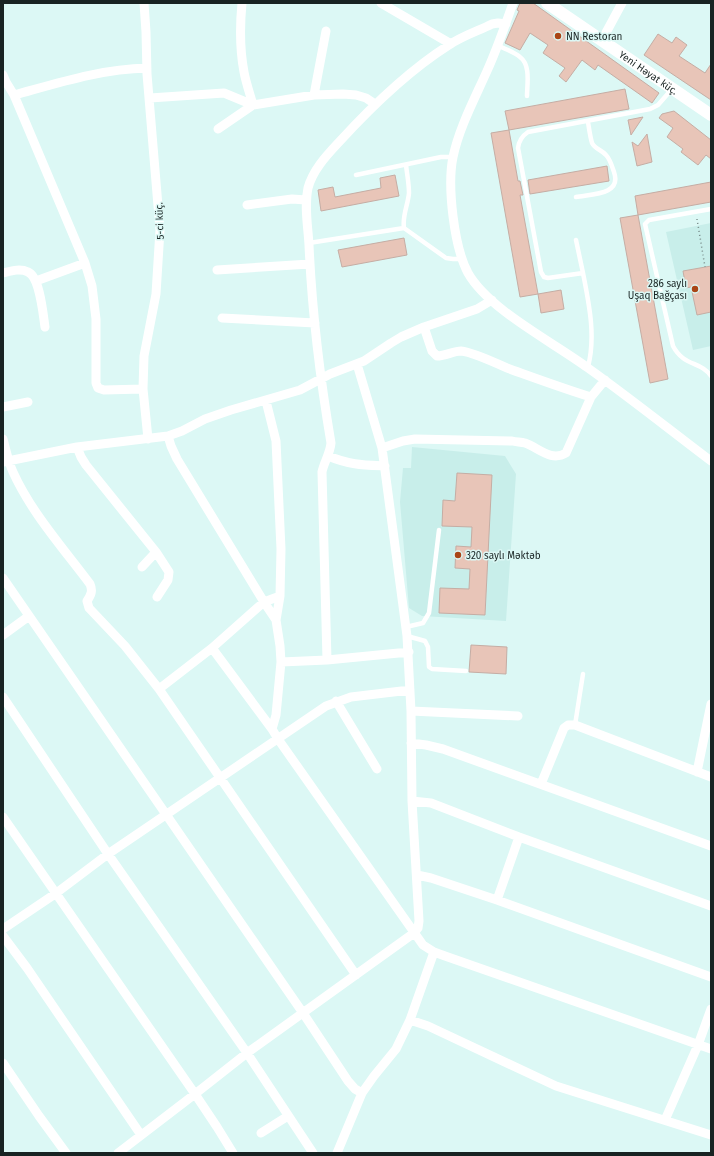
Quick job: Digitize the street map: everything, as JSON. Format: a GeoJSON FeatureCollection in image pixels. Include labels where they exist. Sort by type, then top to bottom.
{"type":"FeatureCollection","features":[{"type":"Feature","properties":{"kind":"street","name":"5-ci küç."},"geometry":{"type":"LineString","coordinates":[[144,3],[147,68],[160,230],[156,294],[144,356],[143,389],[148,439]]}},
{"type":"Feature","properties":{"kind":"street"},"geometry":{"type":"LineString","coordinates":[[242,3],[242,49],[244,71],[253,105]]}},
{"type":"Feature","properties":{"kind":"street"},"geometry":{"type":"LineString","coordinates":[[381,3],[451,44]]}},
{"type":"Feature","properties":{"kind":"street"},"geometry":{"type":"LineString","coordinates":[[513,3],[506,24],[470,108],[455,147],[453,158],[451,180],[455,225],[462,259],[468,273],[476,284],[492,300],[523,324],[588,367],[711,461]]}},
{"type":"Feature","properties":{"kind":"street","name":"Yeni Həyat küç."},"geometry":{"type":"LineString","coordinates":[[547,3],[711,115]]}},
{"type":"Feature","properties":{"kind":"street"},"geometry":{"type":"LineString","coordinates":[[602,40],[622,3]]}},
{"type":"Feature","properties":{"kind":"street"},"geometry":{"type":"LineString","coordinates":[[327,660],[322,472],[323,464],[330,451],[331,444],[320,379],[315,323],[306,200],[309,186],[321,163],[375,104],[415,68],[451,44],[492,24],[506,24]]}},
{"type":"Feature","properties":{"kind":"street"},"geometry":{"type":"LineString","coordinates":[[314,95],[326,31]]}},
{"type":"Feature","properties":{"kind":"street"},"geometry":{"type":"LineString","coordinates":[[14,95],[91,74],[128,68],[147,68]]}},
{"type":"Feature","properties":{"kind":"street"},"geometry":{"type":"LineString","coordinates":[[4,80],[14,95],[85,263],[92,286],[96,319],[96,384],[98,388],[104,390],[143,389]]}},
{"type":"Feature","properties":{"kind":"street"},"geometry":{"type":"LineString","coordinates":[[150,98],[224,93],[237,97],[253,105]]}},
{"type":"Feature","properties":{"kind":"street"},"geometry":{"type":"LineString","coordinates":[[218,129],[253,105],[314,95],[356,95],[366,98],[375,104]]}},
{"type":"Feature","properties":{"kind":"street"},"geometry":{"type":"LineString","coordinates":[[247,205],[292,199],[306,200]]}},
{"type":"Feature","properties":{"kind":"street"},"geometry":{"type":"LineString","coordinates":[[36,281],[85,263]]}},
{"type":"Feature","properties":{"kind":"street"},"geometry":{"type":"LineString","coordinates":[[217,270],[310,264]]}},
{"type":"Feature","properties":{"kind":"street"},"geometry":{"type":"LineString","coordinates":[[3,273],[16,270],[27,271],[32,274],[36,281],[45,327]]}},
{"type":"Feature","properties":{"kind":"street"},"geometry":{"type":"LineString","coordinates":[[6,461],[77,446],[168,436],[182,431],[205,419],[300,390],[342,369],[364,361],[391,342],[424,327],[477,309],[492,300]]}},
{"type":"Feature","properties":{"kind":"street"},"geometry":{"type":"LineString","coordinates":[[222,318],[315,323]]}},
{"type":"Feature","properties":{"kind":"street"},"geometry":{"type":"LineString","coordinates":[[424,327],[432,351],[437,356],[443,356],[461,351],[557,387],[591,397]]}},
{"type":"Feature","properties":{"kind":"street"},"geometry":{"type":"LineString","coordinates":[[118,1153],[247,1053],[414,933],[418,928],[417,875],[412,801],[411,712],[407,631],[386,466],[357,364]]}},
{"type":"Feature","properties":{"kind":"street"},"geometry":{"type":"LineString","coordinates":[[382,448],[403,441],[415,439],[512,441],[524,443],[551,456],[560,457],[566,453],[591,397],[605,380]]}},
{"type":"Feature","properties":{"kind":"street"},"geometry":{"type":"LineString","coordinates":[[266,401],[276,441],[280,549],[280,596],[276,620],[281,662],[276,715],[272,728]]}},
{"type":"Feature","properties":{"kind":"street"},"geometry":{"type":"LineString","coordinates":[[3,407],[28,402]]}},
{"type":"Feature","properties":{"kind":"street"},"geometry":{"type":"LineString","coordinates":[[168,436],[170,446],[276,620]]}},
{"type":"Feature","properties":{"kind":"street"},"geometry":{"type":"LineString","coordinates":[[3,439],[6,461],[31,505],[90,584],[92,589],[87,601],[89,608],[125,646],[159,689],[356,975]]}},
{"type":"Feature","properties":{"kind":"street"},"geometry":{"type":"LineString","coordinates":[[77,446],[86,465],[156,552],[169,572],[168,580],[157,597]]}},
{"type":"Feature","properties":{"kind":"street"},"geometry":{"type":"LineString","coordinates":[[328,456],[344,463],[386,466]]}},
{"type":"Feature","properties":{"kind":"street"},"geometry":{"type":"LineString","coordinates":[[142,567],[156,552]]}},
{"type":"Feature","properties":{"kind":"street"},"geometry":{"type":"LineString","coordinates":[[3,578],[303,1013],[348,1081],[355,1089],[362,1093]]}},
{"type":"Feature","properties":{"kind":"street"},"geometry":{"type":"LineString","coordinates":[[159,689],[212,648],[264,602],[280,596]]}},
{"type":"Feature","properties":{"kind":"street"},"geometry":{"type":"LineString","coordinates":[[3,635],[29,616]]}},
{"type":"Feature","properties":{"kind":"street"},"geometry":{"type":"LineString","coordinates":[[212,648],[272,728],[278,739],[414,933],[424,945],[434,952],[698,1044],[711,1050]]}},
{"type":"Feature","properties":{"kind":"street"},"geometry":{"type":"LineString","coordinates":[[281,662],[327,660],[409,652]]}},
{"type":"Feature","properties":{"kind":"street"},"geometry":{"type":"LineString","coordinates":[[3,929],[55,894],[108,854],[326,706],[336,701],[352,697],[410,690]]}},
{"type":"Feature","properties":{"kind":"street"},"geometry":{"type":"LineString","coordinates":[[3,697],[108,854],[247,1053],[313,1153]]}},
{"type":"Feature","properties":{"kind":"street"},"geometry":{"type":"LineString","coordinates":[[336,701],[377,769]]}},
{"type":"Feature","properties":{"kind":"street"},"geometry":{"type":"LineString","coordinates":[[697,772],[711,704]]}},
{"type":"Feature","properties":{"kind":"street"},"geometry":{"type":"LineString","coordinates":[[411,712],[518,716]]}},
{"type":"Feature","properties":{"kind":"street"},"geometry":{"type":"LineString","coordinates":[[541,784],[564,728],[568,725],[575,725],[711,777]]}},
{"type":"Feature","properties":{"kind":"street"},"geometry":{"type":"LineString","coordinates":[[411,743],[443,749],[711,846]]}},
{"type":"Feature","properties":{"kind":"street"},"geometry":{"type":"LineString","coordinates":[[412,801],[431,803],[519,837],[711,906]]}},
{"type":"Feature","properties":{"kind":"street"},"geometry":{"type":"LineString","coordinates":[[3,816],[55,894],[195,1094],[233,1153]]}},
{"type":"Feature","properties":{"kind":"street"},"geometry":{"type":"LineString","coordinates":[[497,900],[519,837]]}},
{"type":"Feature","properties":{"kind":"street"},"geometry":{"type":"LineString","coordinates":[[417,875],[431,878],[497,900],[711,977]]}},
{"type":"Feature","properties":{"kind":"street"},"geometry":{"type":"LineString","coordinates":[[3,936],[27,968],[141,1135]]}},
{"type":"Feature","properties":{"kind":"street"},"geometry":{"type":"LineString","coordinates":[[337,1153],[362,1093],[396,1049],[410,1020],[434,952]]}},
{"type":"Feature","properties":{"kind":"street"},"geometry":{"type":"LineString","coordinates":[[665,1120],[698,1044],[711,1009]]}},
{"type":"Feature","properties":{"kind":"street"},"geometry":{"type":"LineString","coordinates":[[410,1020],[428,1026],[556,1086],[711,1135]]}},
{"type":"Feature","properties":{"kind":"street"},"geometry":{"type":"LineString","coordinates":[[3,1063],[66,1153]]}},
{"type":"Feature","properties":{"kind":"street"},"geometry":{"type":"LineString","coordinates":[[261,1133],[288,1116]]}},
{"type":"Feature","properties":{"kind":"lane"},"geometry":{"type":"LineString","coordinates":[[497,45],[520,57],[525,62],[527,68],[527,96]]}},
{"type":"Feature","properties":{"kind":"lane"},"geometry":{"type":"LineString","coordinates":[[583,273],[548,278],[544,277],[541,272],[518,148],[522,136],[528,132],[588,122],[655,107],[672,89]]}},
{"type":"Feature","properties":{"kind":"lane"},"geometry":{"type":"LineString","coordinates":[[576,197],[611,190],[615,186],[616,180],[615,173],[608,157],[592,143],[588,122]]}},
{"type":"Feature","properties":{"kind":"lane"},"geometry":{"type":"LineString","coordinates":[[356,175],[441,157],[453,158]]}},
{"type":"Feature","properties":{"kind":"lane"},"geometry":{"type":"LineString","coordinates":[[404,228],[403,222],[409,191],[406,165]]}},
{"type":"Feature","properties":{"kind":"lane"},"geometry":{"type":"LineString","coordinates":[[711,208],[649,220],[645,224],[673,346],[677,354],[685,361],[702,368],[711,376]]}},
{"type":"Feature","properties":{"kind":"lane"},"geometry":{"type":"LineString","coordinates":[[309,243],[404,228],[446,258],[453,260],[462,259]]}},
{"type":"Feature","properties":{"kind":"lane"},"geometry":{"type":"LineString","coordinates":[[576,240],[589,301],[592,345],[588,367]]}},
{"type":"Feature","properties":{"kind":"lane"},"geometry":{"type":"LineString","coordinates":[[407,631],[423,623],[429,613],[439,530]]}},
{"type":"Feature","properties":{"kind":"lane"},"geometry":{"type":"LineString","coordinates":[[407,631],[425,641],[428,647],[429,667],[432,669],[466,671]]}},
{"type":"Feature","properties":{"kind":"lane"},"geometry":{"type":"LineString","coordinates":[[575,725],[583,674]]}},
{"type":"Feature","properties":{"kind":"path"},"geometry":{"type":"LineString","coordinates":[[695,211],[705,267]]}},
{"type":"Feature","properties":{"kind":"shaded area","name":"286 saylı Uşaq Bağçası"},"geometry":{"type":"Polygon","coordinates":[[[711,223],[711,346],[693,350],[666,232],[711,223]]]}},
{"type":"Feature","properties":{"kind":"shaded area","name":"320 saylı Məktəb"},"geometry":{"type":"Polygon","coordinates":[[[412,447],[505,456],[516,474],[506,621],[422,616],[409,608],[400,502],[403,468],[411,468],[412,447]]]}},
{"type":"Feature","properties":{"kind":"building"},"geometry":{"type":"Polygon","coordinates":[[[520,3],[533,3],[659,93],[652,103],[598,65],[595,70],[582,60],[566,82],[559,76],[565,68],[543,53],[548,45],[530,33],[520,50],[505,43],[519,11],[517,10],[520,3]]]}},
{"type":"Feature","properties":{"kind":"building"},"geometry":{"type":"Polygon","coordinates":[[[658,34],[672,43],[676,37],[687,45],[679,56],[705,73],[711,64],[711,100],[644,55],[658,34]]]}},
{"type":"Feature","properties":{"kind":"building"},"geometry":{"type":"Polygon","coordinates":[[[625,89],[629,109],[509,130],[505,111],[625,89]]]}},
{"type":"Feature","properties":{"kind":"building"},"geometry":{"type":"Polygon","coordinates":[[[674,111],[711,140],[711,159],[706,155],[698,165],[681,152],[683,149],[667,137],[673,128],[659,118],[662,114],[674,111]]]}},
{"type":"Feature","properties":{"kind":"building"},"geometry":{"type":"Polygon","coordinates":[[[643,117],[631,135],[628,120],[643,117]]]}},
{"type":"Feature","properties":{"kind":"building"},"geometry":{"type":"Polygon","coordinates":[[[509,130],[518,181],[520,181],[523,195],[520,195],[538,294],[520,297],[491,133],[509,130]]]}},
{"type":"Feature","properties":{"kind":"building"},"geometry":{"type":"Polygon","coordinates":[[[647,134],[652,162],[637,166],[632,142],[638,146],[647,134]]]}},
{"type":"Feature","properties":{"kind":"building"},"geometry":{"type":"Polygon","coordinates":[[[607,166],[609,181],[530,194],[528,180],[607,166]]]}},
{"type":"Feature","properties":{"kind":"building"},"geometry":{"type":"Polygon","coordinates":[[[395,175],[399,196],[321,211],[318,190],[333,187],[335,197],[381,188],[380,178],[395,175]]]}},
{"type":"Feature","properties":{"kind":"building"},"geometry":{"type":"Polygon","coordinates":[[[711,182],[711,202],[638,215],[635,196],[711,182]]]}},
{"type":"Feature","properties":{"kind":"building"},"geometry":{"type":"Polygon","coordinates":[[[638,215],[668,379],[650,383],[620,218],[638,215]]]}},
{"type":"Feature","properties":{"kind":"building"},"geometry":{"type":"Polygon","coordinates":[[[404,238],[407,255],[342,267],[338,250],[404,238]]]}},
{"type":"Feature","properties":{"kind":"building"},"geometry":{"type":"Polygon","coordinates":[[[711,266],[711,312],[697,315],[691,287],[686,288],[683,271],[711,266]]]}},
{"type":"Feature","properties":{"kind":"building"},"geometry":{"type":"Polygon","coordinates":[[[561,290],[564,309],[541,313],[538,294],[561,290]]]}},
{"type":"Feature","properties":{"kind":"building"},"geometry":{"type":"Polygon","coordinates":[[[457,473],[492,475],[485,615],[439,613],[440,588],[469,589],[470,569],[455,568],[456,546],[471,547],[472,527],[442,526],[443,500],[455,501],[457,473]]]}},
{"type":"Feature","properties":{"kind":"building"},"geometry":{"type":"Polygon","coordinates":[[[471,645],[507,647],[506,674],[469,672],[471,645]]]}},
{"type":"Feature","properties":{"kind":"place","name":"NN Restoran"},"geometry":{"type":"Point","coordinates":[558,36]}},
{"type":"Feature","properties":{"kind":"place","name":"286 saylı Uşaq Bağçası"},"geometry":{"type":"Point","coordinates":[695,289]}},
{"type":"Feature","properties":{"kind":"place","name":"320 saylı Məktəb"},"geometry":{"type":"Point","coordinates":[458,555]}}]}
